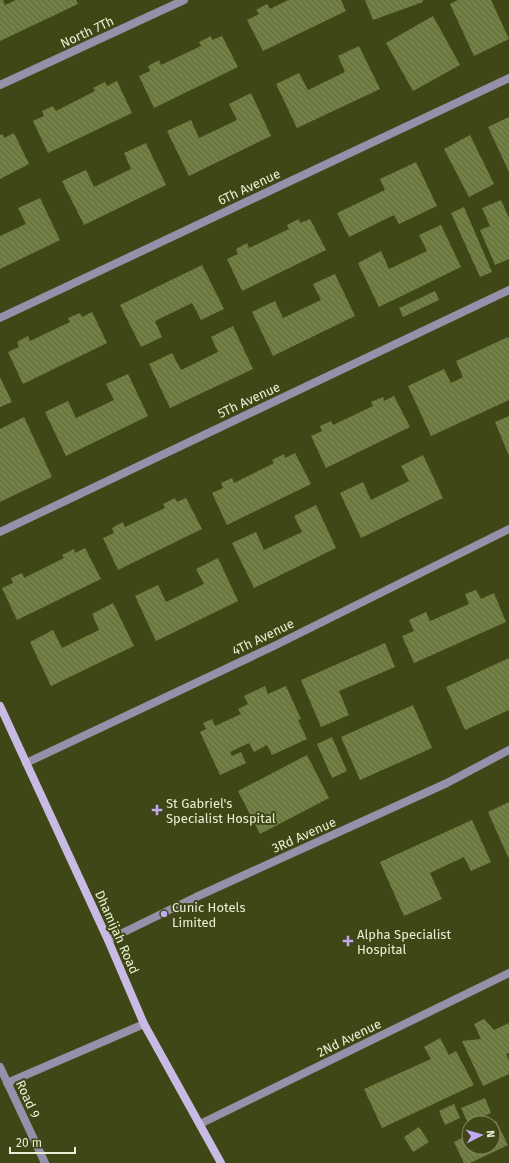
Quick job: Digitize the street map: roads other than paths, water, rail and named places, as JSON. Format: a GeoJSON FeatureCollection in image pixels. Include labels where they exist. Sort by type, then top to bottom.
{"type":"FeatureCollection","features":[{"type":"Feature","properties":{"kind":"main road","name":"Dhamijah Road"},"geometry":{"type":"LineString","coordinates":[[0,706],[108,940],[144,1024],[221,1163]]}},
{"type":"Feature","properties":{"kind":"street","name":"North 7Th"},"geometry":{"type":"LineString","coordinates":[[0,85],[184,0]]}},
{"type":"Feature","properties":{"kind":"street","name":"6Th Avenue"},"geometry":{"type":"LineString","coordinates":[[0,318],[509,78]]}},
{"type":"Feature","properties":{"kind":"street","name":"5Th Avenue"},"geometry":{"type":"LineString","coordinates":[[0,532],[509,290]]}},
{"type":"Feature","properties":{"kind":"street","name":"4Th Avenue"},"geometry":{"type":"LineString","coordinates":[[26,763],[274,646],[509,529]]}},
{"type":"Feature","properties":{"kind":"street","name":"3Rd Avenue"},"geometry":{"type":"LineString","coordinates":[[108,940],[196,897],[447,783],[509,750]]}},
{"type":"Feature","properties":{"kind":"street","name":"2Nd Avenue"},"geometry":{"type":"LineString","coordinates":[[200,1124],[509,973]]}},
{"type":"Feature","properties":{"kind":"street"},"geometry":{"type":"LineString","coordinates":[[7,1082],[144,1024]]}},
{"type":"Feature","properties":{"kind":"street","name":"Road 9"},"geometry":{"type":"LineString","coordinates":[[0,1067],[45,1163]]}},
{"type":"Feature","properties":{"kind":"place","name":"St Gabriel's Specialist Hospital"},"geometry":{"type":"Point","coordinates":[157,810]}},
{"type":"Feature","properties":{"kind":"place","name":"Cunic Hotels Limited"},"geometry":{"type":"Point","coordinates":[164,914]}},
{"type":"Feature","properties":{"kind":"place","name":"Alpha Specialist Hospital"},"geometry":{"type":"Point","coordinates":[348,941]}}]}
